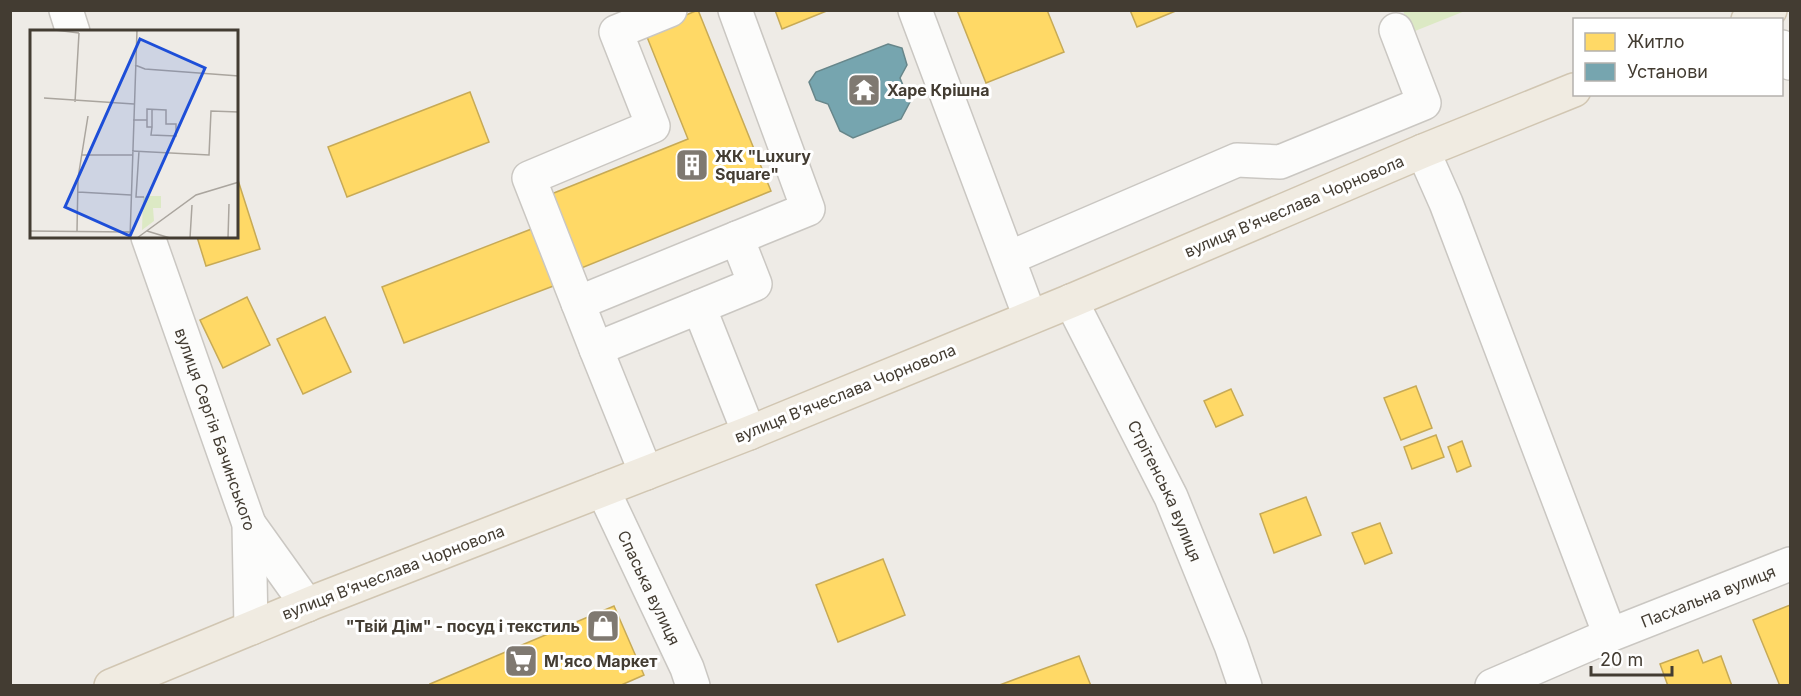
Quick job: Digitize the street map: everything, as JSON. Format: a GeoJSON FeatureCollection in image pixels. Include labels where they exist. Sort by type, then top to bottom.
{"type":"FeatureCollection","features":[{"type":"Feature","properties":{"kind":"main road","name":"вулиця Вʼячеслава Чорновола"},"geometry":{"type":"LineString","coordinates":[[111,686],[307,605],[749,433],[1071,301],[1423,151],[1573,91]]}},
{"type":"Feature","properties":{"kind":"street"},"geometry":{"type":"LineString","coordinates":[[66,10],[72,30]]}},
{"type":"Feature","properties":{"kind":"street"},"geometry":{"type":"LineString","coordinates":[[646,473],[529,178],[653,126],[616,32],[670,10]]}},
{"type":"Feature","properties":{"kind":"street"},"geometry":{"type":"LineString","coordinates":[[578,303],[808,209],[735,10]]}},
{"type":"Feature","properties":{"kind":"street"},"geometry":{"type":"LineString","coordinates":[[915,10],[1030,317]]}},
{"type":"Feature","properties":{"kind":"street"},"geometry":{"type":"LineString","coordinates":[[1009,258],[1238,160],[1280,162],[1424,103],[1396,30]]}},
{"type":"Feature","properties":{"kind":"street"},"geometry":{"type":"LineString","coordinates":[[1783,48],[1791,63]]}},
{"type":"Feature","properties":{"kind":"street"},"geometry":{"type":"LineString","coordinates":[[1423,151],[1446,203],[1610,635]]}},
{"type":"Feature","properties":{"kind":"street"},"geometry":{"type":"LineString","coordinates":[[1280,162],[1298,204]]}},
{"type":"Feature","properties":{"kind":"street","name":"вулиця Сергія Бачинського"},"geometry":{"type":"LineString","coordinates":[[148,238],[249,524],[250,628]]}},
{"type":"Feature","properties":{"kind":"street"},"geometry":{"type":"LineString","coordinates":[[596,349],[755,284],[737,238]]}},
{"type":"Feature","properties":{"kind":"street","name":"Стрітенська вулиця"},"geometry":{"type":"LineString","coordinates":[[1071,301],[1171,497],[1231,645],[1245,686]]}},
{"type":"Feature","properties":{"kind":"street"},"geometry":{"type":"LineString","coordinates":[[699,307],[749,433]]}},
{"type":"Feature","properties":{"kind":"street","name":"Спаська вулиця"},"geometry":{"type":"LineString","coordinates":[[603,489],[687,668],[693,686]]}},
{"type":"Feature","properties":{"kind":"street"},"geometry":{"type":"LineString","coordinates":[[249,524],[307,605]]}},
{"type":"Feature","properties":{"kind":"street","name":"Пасхальна вулиця"},"geometry":{"type":"LineString","coordinates":[[1492,686],[1610,635],[1791,564]]}},
{"type":"Feature","properties":{"kind":"green space"},"geometry":{"type":"Polygon","coordinates":[[[1403,10],[1465,11],[1410,33],[1403,10]]]}},
{"type":"Feature","properties":{"kind":"building: Житло","name":"ЖК \"Luxury Square\""},"geometry":{"type":"Polygon","coordinates":[[[698,10],[771,191],[574,271],[544,197],[688,139],[645,32],[698,10]]]}},
{"type":"Feature","properties":{"kind":"building: Житло"},"geometry":{"type":"Polygon","coordinates":[[[775,10],[829,10],[782,29],[775,10]]]}},
{"type":"Feature","properties":{"kind":"building: Житло"},"geometry":{"type":"Polygon","coordinates":[[[957,10],[1047,10],[1064,52],[986,83],[957,10]]]}},
{"type":"Feature","properties":{"kind":"building: Житло"},"geometry":{"type":"Polygon","coordinates":[[[1130,10],[1178,10],[1137,27],[1130,10]]]}},
{"type":"Feature","properties":{"kind":"building: Житло"},"geometry":{"type":"Polygon","coordinates":[[[470,92],[489,142],[347,197],[328,147],[470,92]]]}},
{"type":"Feature","properties":{"kind":"building: Житло"},"geometry":{"type":"Polygon","coordinates":[[[238,180],[260,249],[206,266],[197,238],[238,238],[238,180]]]}},
{"type":"Feature","properties":{"kind":"building: Житло"},"geometry":{"type":"Polygon","coordinates":[[[534,228],[556,285],[404,343],[382,287],[534,228]]]}},
{"type":"Feature","properties":{"kind":"building: Житло"},"geometry":{"type":"Polygon","coordinates":[[[247,297],[270,345],[223,368],[200,320],[247,297]]]}},
{"type":"Feature","properties":{"kind":"building: Житло"},"geometry":{"type":"Polygon","coordinates":[[[325,317],[351,372],[303,394],[277,339],[325,317]]]}},
{"type":"Feature","properties":{"kind":"building: Житло"},"geometry":{"type":"Polygon","coordinates":[[[1416,386],[1432,428],[1401,440],[1384,398],[1416,386]]]}},
{"type":"Feature","properties":{"kind":"building: Житло"},"geometry":{"type":"Polygon","coordinates":[[[1231,389],[1243,415],[1216,427],[1204,401],[1231,389]]]}},
{"type":"Feature","properties":{"kind":"building: Житло"},"geometry":{"type":"Polygon","coordinates":[[[1436,435],[1444,457],[1412,469],[1404,447],[1436,435]]]}},
{"type":"Feature","properties":{"kind":"building: Житло"},"geometry":{"type":"Polygon","coordinates":[[[1462,441],[1471,466],[1457,472],[1448,447],[1462,441]]]}},
{"type":"Feature","properties":{"kind":"building: Житло"},"geometry":{"type":"Polygon","coordinates":[[[1306,497],[1321,535],[1274,553],[1260,514],[1306,497]]]}},
{"type":"Feature","properties":{"kind":"building: Житло"},"geometry":{"type":"Polygon","coordinates":[[[1380,523],[1392,553],[1365,564],[1352,533],[1380,523]]]}},
{"type":"Feature","properties":{"kind":"building: Житло"},"geometry":{"type":"Polygon","coordinates":[[[883,559],[905,615],[838,642],[816,585],[883,559]]]}},
{"type":"Feature","properties":{"kind":"building: Житло"},"geometry":{"type":"Polygon","coordinates":[[[1790,605],[1790,686],[1780,686],[1753,620],[1790,605]]]}},
{"type":"Feature","properties":{"kind":"building: Житло"},"geometry":{"type":"Polygon","coordinates":[[[614,606],[644,675],[619,686],[431,686],[430,684],[614,606]]]}},
{"type":"Feature","properties":{"kind":"building: Житло"},"geometry":{"type":"Polygon","coordinates":[[[1698,650],[1703,663],[1721,656],[1732,686],[1668,686],[1660,664],[1698,650]]]}},
{"type":"Feature","properties":{"kind":"building: Житло"},"geometry":{"type":"Polygon","coordinates":[[[1079,656],[1091,686],[997,686],[1021,677],[1079,656]]]}},
{"type":"Feature","properties":{"kind":"building: Установи"},"geometry":{"type":"Polygon","coordinates":[[[888,44],[902,48],[907,65],[900,78],[910,102],[901,119],[853,138],[840,131],[828,104],[816,100],[809,82],[816,72],[888,44]]]}},
{"type":"Feature","properties":{"kind":"place","name":"Харе Крішна"},"geometry":{"type":"Point","coordinates":[864,90]}},
{"type":"Feature","properties":{"kind":"place","name":"ЖК \"Luxury Square\""},"geometry":{"type":"Point","coordinates":[692,165]}},
{"type":"Feature","properties":{"kind":"place","name":"\"Твій Дім\" - посуд і текстиль"},"geometry":{"type":"Point","coordinates":[603,626]}},
{"type":"Feature","properties":{"kind":"place","name":"М'ясо Маркет"},"geometry":{"type":"Point","coordinates":[521,661]}}]}
